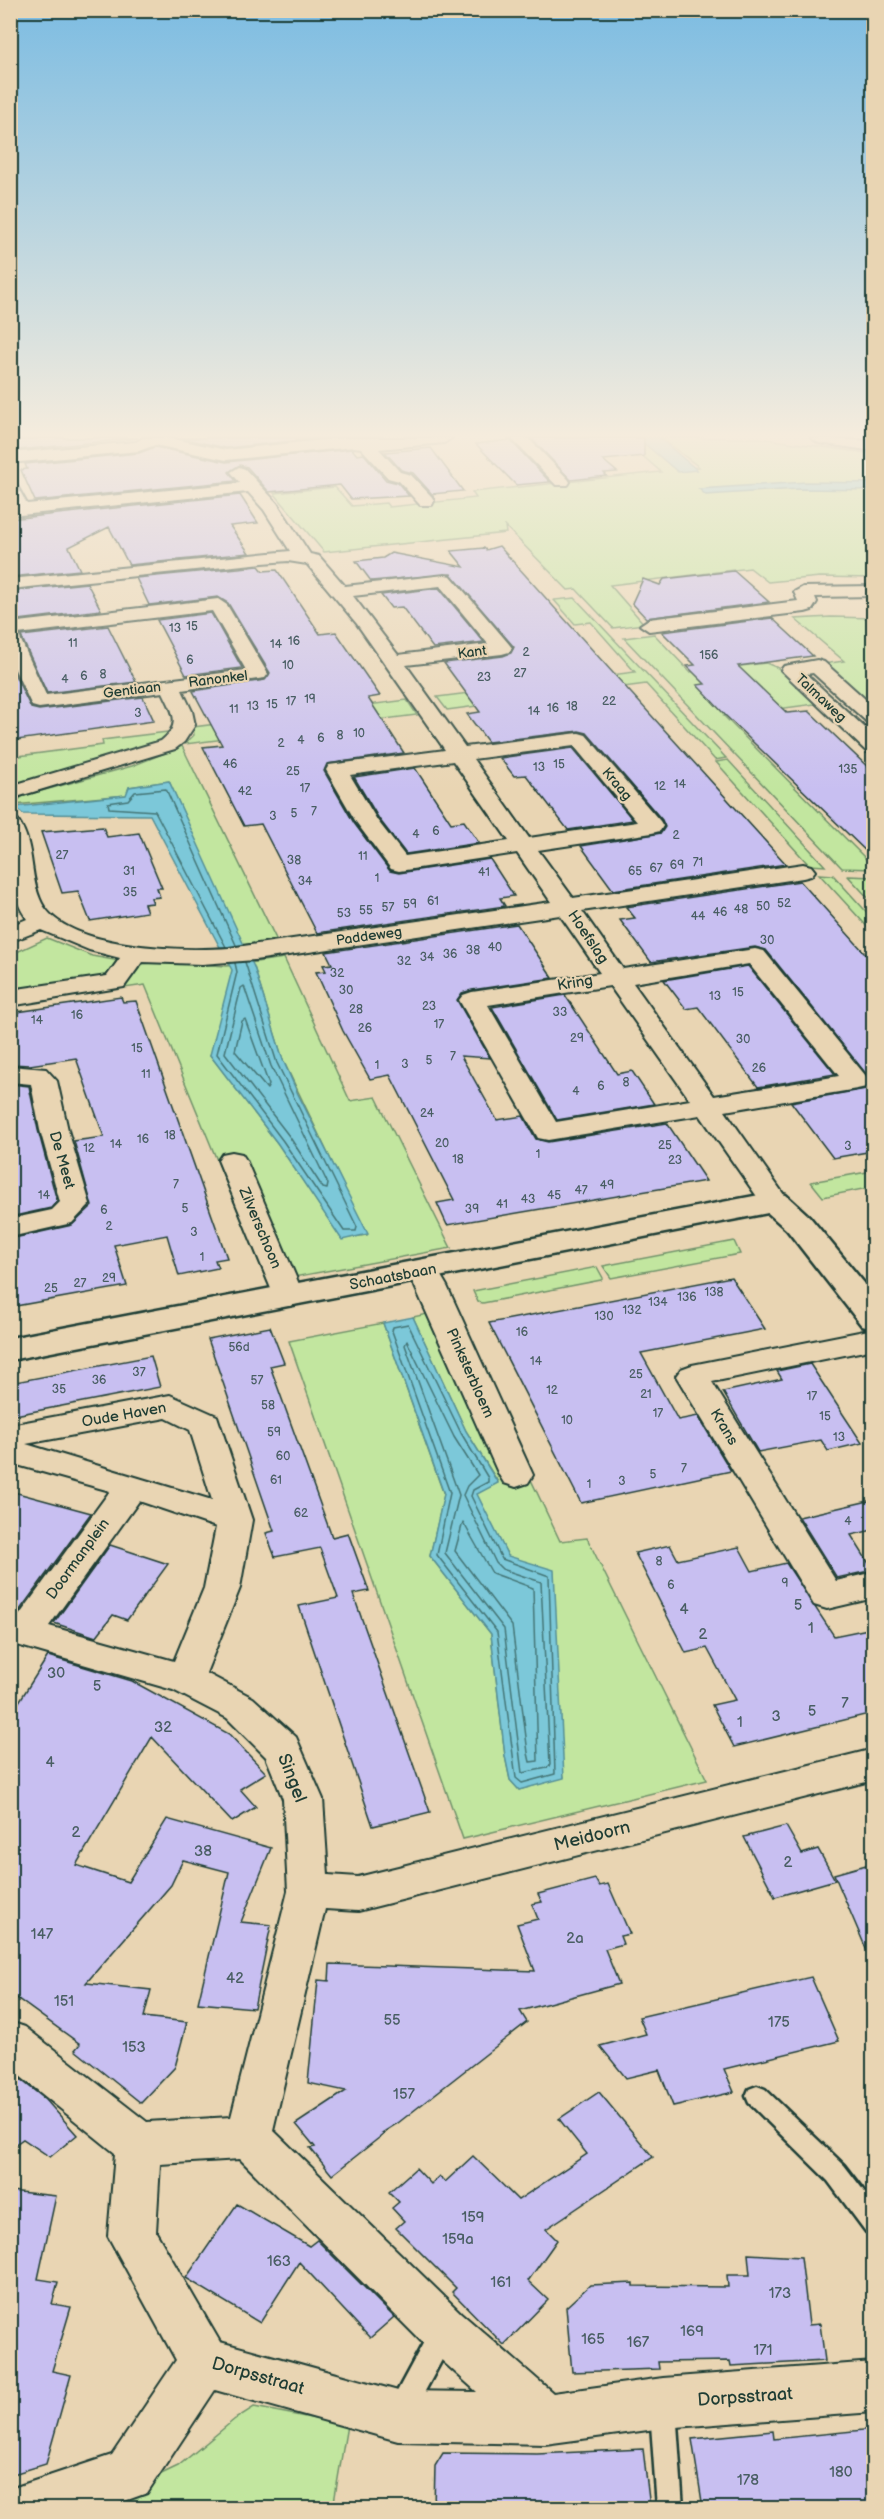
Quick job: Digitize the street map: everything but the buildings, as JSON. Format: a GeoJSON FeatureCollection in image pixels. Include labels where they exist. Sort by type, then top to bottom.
{"type":"FeatureCollection","features":[{"type":"Feature","properties":{"kind":"street","name":"Hoefslag"},"geometry":{"type":"LineString","coordinates":[[303,557],[313,560],[393,661],[775,1202],[798,1223],[873,1318]]}},
{"type":"Feature","properties":{"kind":"street"},"geometry":{"type":"LineString","coordinates":[[10,629],[86,598],[263,558],[303,557]]}},
{"type":"Feature","properties":{"kind":"street","name":"Kant"},"geometry":{"type":"LineString","coordinates":[[340,592],[445,580],[502,648],[393,661]]}},
{"type":"Feature","properties":{"kind":"street"},"geometry":{"type":"LineString","coordinates":[[10,584],[86,598]]}},
{"type":"Feature","properties":{"kind":"street"},"geometry":{"type":"LineString","coordinates":[[649,625],[805,606],[808,602],[803,592],[873,591]]}},
{"type":"Feature","properties":{"kind":"street","name":"Ranonkel"},"geometry":{"type":"LineString","coordinates":[[86,598],[219,605],[258,674],[170,685]]}},
{"type":"Feature","properties":{"kind":"street","name":"Gentiaan"},"geometry":{"type":"LineString","coordinates":[[10,636],[39,702],[170,685],[185,721],[184,732],[168,745],[10,793]]}},
{"type":"Feature","properties":{"kind":"street","name":"Talmaweg"},"geometry":{"type":"LineString","coordinates":[[873,718],[817,666],[791,670],[873,748]]}},
{"type":"Feature","properties":{"kind":"street","name":"Kraag"},"geometry":{"type":"LineString","coordinates":[[579,739],[652,826],[523,845],[399,864],[367,822],[337,770],[579,739]]}},
{"type":"Feature","properties":{"kind":"street"},"geometry":{"type":"LineString","coordinates":[[10,825],[17,842],[24,893],[42,921],[10,935]]}},
{"type":"Feature","properties":{"kind":"street","name":"Paddeweg"},"geometry":{"type":"LineString","coordinates":[[42,921],[91,944],[135,954],[168,959],[214,958],[803,871]]}},
{"type":"Feature","properties":{"kind":"street"},"geometry":{"type":"LineString","coordinates":[[10,998],[116,982],[135,954]]}},
{"type":"Feature","properties":{"kind":"street","name":"Kring"},"geometry":{"type":"LineString","coordinates":[[755,956],[856,1080],[709,1106],[548,1132],[471,1000],[755,956]]}},
{"type":"Feature","properties":{"kind":"street","name":"De Meet"},"geometry":{"type":"LineString","coordinates":[[10,1074],[37,1075],[44,1081],[54,1130],[75,1204],[62,1217],[10,1228]]}},
{"type":"Feature","properties":{"kind":"street","name":"Zilverschoon"},"geometry":{"type":"LineString","coordinates":[[232,1160],[289,1296]]}},
{"type":"Feature","properties":{"kind":"street","name":"Schaatsbaan"},"geometry":{"type":"LineString","coordinates":[[10,1349],[775,1202]]}},
{"type":"Feature","properties":{"kind":"street","name":"Pinksterbloem"},"geometry":{"type":"LineString","coordinates":[[423,1271],[432,1286],[516,1475]]}},
{"type":"Feature","properties":{"kind":"street","name":"Krans"},"geometry":{"type":"LineString","coordinates":[[873,1338],[692,1376],[826,1596],[873,1585]]}},
{"type":"Feature","properties":{"kind":"street","name":"Oude Haven"},"geometry":{"type":"LineString","coordinates":[[10,1436],[170,1406],[205,1424],[235,1520],[222,1588],[185,1679]]}},
{"type":"Feature","properties":{"kind":"street"},"geometry":{"type":"LineString","coordinates":[[10,1451],[132,1486],[235,1520]]}},
{"type":"Feature","properties":{"kind":"street","name":"Doormanplein"},"geometry":{"type":"LineString","coordinates":[[19,1631],[37,1616],[132,1486]]}},
{"type":"Feature","properties":{"kind":"street","name":"Singel"},"geometry":{"type":"LineString","coordinates":[[19,1631],[185,1679],[240,1708],[282,1748],[303,1799],[309,1891],[249,2137]]}},
{"type":"Feature","properties":{"kind":"street","name":"Meidoorn"},"geometry":{"type":"LineString","coordinates":[[309,1891],[358,1894],[873,1764]]}},
{"type":"Feature","properties":{"kind":"street"},"geometry":{"type":"LineString","coordinates":[[10,2041],[139,2144],[249,2137],[444,2330],[545,2419]]}},
{"type":"Feature","properties":{"kind":"street","name":"Dorpsstraat"},"geometry":{"type":"LineString","coordinates":[[139,2144],[132,2236],[204,2362],[398,2416],[545,2419],[663,2403],[873,2387]]}},
{"type":"Feature","properties":{"kind":"street"},"geometry":{"type":"LineString","coordinates":[[27,2508],[129,2475],[204,2362]]}},
{"type":"Feature","properties":{"kind":"lane"},"geometry":{"type":"LineString","coordinates":[[757,2096],[836,2173],[873,2224]]}},
{"type":"Feature","properties":{"kind":"lane"},"geometry":{"type":"LineString","coordinates":[[398,2416],[444,2330]]}},
{"type":"Feature","properties":{"kind":"lane"},"geometry":{"type":"LineString","coordinates":[[663,2403],[670,2508]]}},
{"type":"Feature","properties":{"kind":"green space"},"geometry":{"type":"Polygon","coordinates":[[[534,556],[873,556],[873,578],[820,577],[768,582],[750,568],[610,585],[644,624],[613,628],[576,589],[568,590],[534,556]]]}},
{"type":"Feature","properties":{"kind":"green space"},"geometry":{"type":"Polygon","coordinates":[[[575,598],[726,758],[715,760],[646,684],[447,710],[437,697],[635,672],[591,622],[575,624],[554,600],[575,598]]]}},
{"type":"Feature","properties":{"kind":"green space"},"geometry":{"type":"Polygon","coordinates":[[[873,618],[873,700],[865,701],[823,664],[844,661],[795,619],[873,618]]]}},
{"type":"Feature","properties":{"kind":"green space"},"geometry":{"type":"Polygon","coordinates":[[[654,634],[690,672],[766,663],[778,668],[815,704],[724,716],[873,866],[873,869],[842,868],[624,638],[654,634]]]}},
{"type":"Feature","properties":{"kind":"green space"},"geometry":{"type":"Polygon","coordinates":[[[407,700],[417,715],[185,744],[194,735],[193,727],[407,700]]]}},
{"type":"Feature","properties":{"kind":"green space"},"geometry":{"type":"Polygon","coordinates":[[[176,731],[167,740],[11,789],[11,757],[103,745],[102,740],[176,731]]]}},
{"type":"Feature","properties":{"kind":"green space"},"geometry":{"type":"Polygon","coordinates":[[[182,746],[277,941],[242,945],[169,781],[129,787],[127,795],[13,805],[23,796],[132,766],[182,746]]]}},
{"type":"Feature","properties":{"kind":"green space"},"geometry":{"type":"Polygon","coordinates":[[[728,760],[825,866],[809,865],[716,762],[728,760]]]}},
{"type":"Feature","properties":{"kind":"green space"},"geometry":{"type":"Polygon","coordinates":[[[819,874],[833,875],[873,919],[873,933],[819,874]]]}},
{"type":"Feature","properties":{"kind":"green space"},"geometry":{"type":"Polygon","coordinates":[[[848,876],[873,877],[873,903],[848,876]]]}},
{"type":"Feature","properties":{"kind":"green space"},"geometry":{"type":"Polygon","coordinates":[[[47,938],[92,956],[141,965],[148,961],[227,966],[284,958],[350,1101],[376,1097],[451,1248],[267,1282],[145,985],[11,1004],[10,949],[17,952],[47,938]],[[254,967],[210,1055],[278,1144],[342,1239],[367,1235],[283,1060],[254,967]]]}},
{"type":"Feature","properties":{"kind":"green space"},"geometry":{"type":"Polygon","coordinates":[[[873,1171],[873,1187],[823,1197],[811,1182],[873,1171]]]}},
{"type":"Feature","properties":{"kind":"green space"},"geometry":{"type":"Polygon","coordinates":[[[734,1241],[740,1254],[611,1278],[603,1266],[734,1241]]]}},
{"type":"Feature","properties":{"kind":"green space"},"geometry":{"type":"Polygon","coordinates":[[[597,1267],[603,1278],[601,1280],[483,1303],[478,1302],[473,1291],[597,1267]]]}},
{"type":"Feature","properties":{"kind":"green space"},"geometry":{"type":"Polygon","coordinates":[[[450,1309],[560,1541],[587,1538],[707,1780],[463,1839],[289,1341],[383,1323],[444,1495],[430,1556],[491,1634],[505,1756],[510,1780],[519,1790],[564,1777],[508,1556],[476,1494],[498,1482],[466,1431],[413,1317],[450,1309]]]}},
{"type":"Feature","properties":{"kind":"green space"},"geometry":{"type":"Polygon","coordinates":[[[254,2407],[347,2425],[333,2508],[90,2508],[178,2466],[235,2419],[254,2407]]]}},
{"type":"Feature","properties":{"kind":"water"},"geometry":{"type":"Polygon","coordinates":[[[169,781],[254,967],[283,1060],[368,1234],[342,1240],[278,1144],[210,1055],[232,970],[150,815],[23,814],[14,807],[126,795],[129,787],[169,781]]]}},
{"type":"Feature","properties":{"kind":"water"},"geometry":{"type":"Polygon","coordinates":[[[413,1317],[466,1431],[498,1483],[477,1494],[508,1556],[554,1570],[564,1778],[519,1790],[510,1780],[505,1756],[491,1634],[430,1556],[444,1494],[383,1323],[413,1317]]]}}]}
